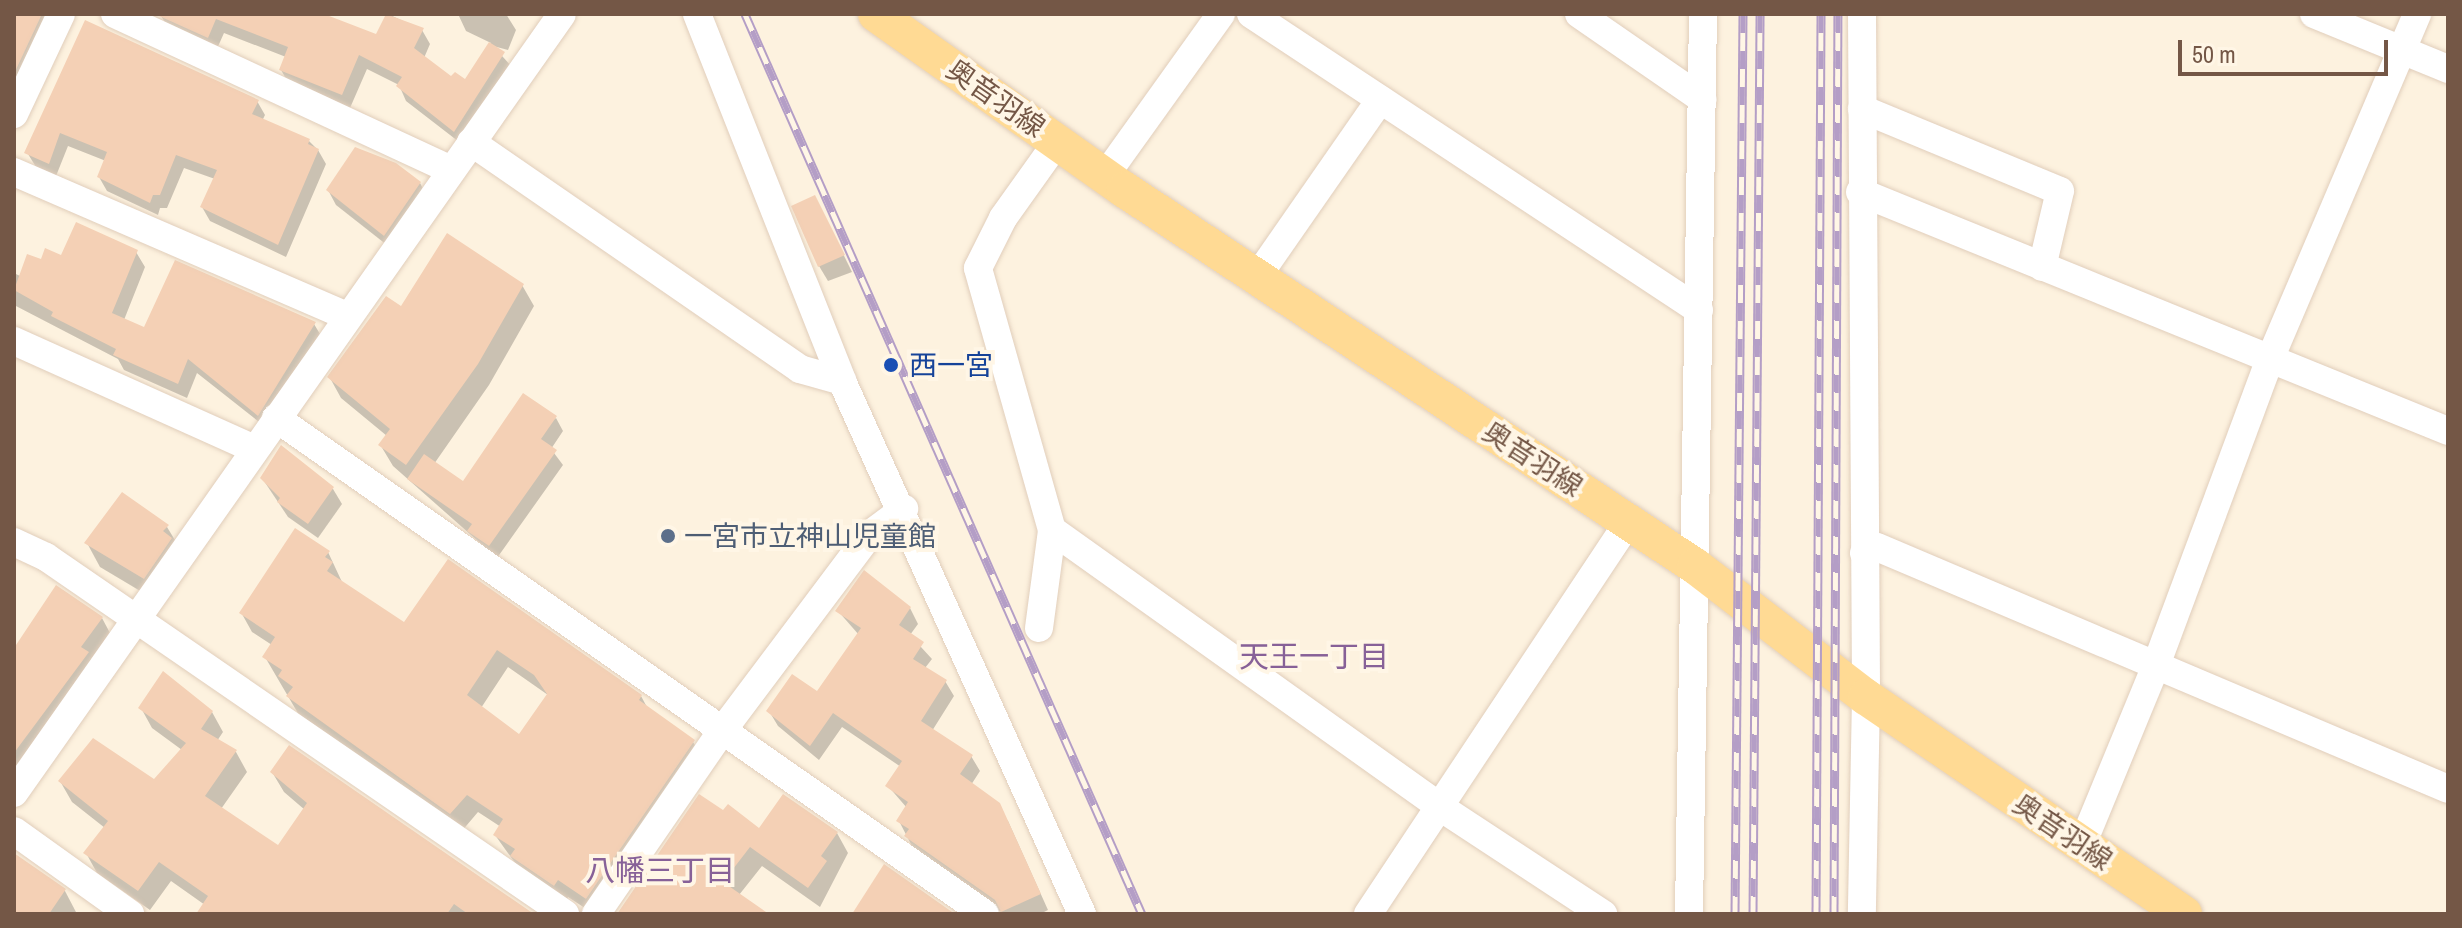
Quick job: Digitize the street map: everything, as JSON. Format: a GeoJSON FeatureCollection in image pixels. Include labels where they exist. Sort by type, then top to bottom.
{"type":"FeatureCollection","features":[{"type":"Feature","properties":{"kind":"main road","name":"奥音羽線"},"geometry":{"type":"LineString","coordinates":[[876,14],[1105,176],[1695,566],[1866,697],[2184,914]]}},
{"type":"Feature","properties":{"kind":"street"},"geometry":{"type":"LineString","coordinates":[[14,114],[61,14]]}},
{"type":"Feature","properties":{"kind":"street"},"geometry":{"type":"LineString","coordinates":[[115,14],[451,170]]}},
{"type":"Feature","properties":{"kind":"street"},"geometry":{"type":"LineString","coordinates":[[697,14],[842,381],[904,509],[1082,914]]}},
{"type":"Feature","properties":{"kind":"street"},"geometry":{"type":"LineString","coordinates":[[1105,176],[1221,14]]}},
{"type":"Feature","properties":{"kind":"street"},"geometry":{"type":"LineString","coordinates":[[1251,14],[1699,310]]}},
{"type":"Feature","properties":{"kind":"street"},"geometry":{"type":"LineString","coordinates":[[1579,14],[1702,99]]}},
{"type":"Feature","properties":{"kind":"street"},"geometry":{"type":"LineString","coordinates":[[1689,914],[1703,14]]}},
{"type":"Feature","properties":{"kind":"street"},"geometry":{"type":"LineString","coordinates":[[1862,14],[1860,192],[1866,697],[1862,914]]}},
{"type":"Feature","properties":{"kind":"street"},"geometry":{"type":"LineString","coordinates":[[2314,14],[2448,69]]}},
{"type":"Feature","properties":{"kind":"street"},"geometry":{"type":"LineString","coordinates":[[2082,845],[2155,668],[2270,359],[2417,14]]}},
{"type":"Feature","properties":{"kind":"street"},"geometry":{"type":"LineString","coordinates":[[14,793],[471,142],[552,17]]}},
{"type":"Feature","properties":{"kind":"street"},"geometry":{"type":"LineString","coordinates":[[1257,277],[1380,100]]}},
{"type":"Feature","properties":{"kind":"street"},"geometry":{"type":"LineString","coordinates":[[1862,109],[2060,191],[2042,267]]}},
{"type":"Feature","properties":{"kind":"street"},"geometry":{"type":"LineString","coordinates":[[1039,628],[1052,530],[978,268],[1003,218],[1058,141]]}},
{"type":"Feature","properties":{"kind":"street"},"geometry":{"type":"LineString","coordinates":[[471,142],[800,369],[842,381]]}},
{"type":"Feature","properties":{"kind":"street"},"geometry":{"type":"LineString","coordinates":[[14,172],[347,316]]}},
{"type":"Feature","properties":{"kind":"street"},"geometry":{"type":"LineString","coordinates":[[1860,192],[2448,431]]}},
{"type":"Feature","properties":{"kind":"street"},"geometry":{"type":"LineString","coordinates":[[14,341],[254,449]]}},
{"type":"Feature","properties":{"kind":"street"},"geometry":{"type":"LineString","coordinates":[[276,418],[985,914]]}},
{"type":"Feature","properties":{"kind":"street"},"geometry":{"type":"LineString","coordinates":[[596,914],[722,731],[869,535],[904,509]]}},
{"type":"Feature","properties":{"kind":"street"},"geometry":{"type":"LineString","coordinates":[[1368,914],[1437,805],[1628,522]]}},
{"type":"Feature","properties":{"kind":"street"},"geometry":{"type":"LineString","coordinates":[[1052,530],[1437,805],[1603,914]]}},
{"type":"Feature","properties":{"kind":"street"},"geometry":{"type":"LineString","coordinates":[[14,542],[46,557],[565,914]]}},
{"type":"Feature","properties":{"kind":"street"},"geometry":{"type":"LineString","coordinates":[[1864,553],[1877,547],[2155,668],[2448,789]]}},
{"type":"Feature","properties":{"kind":"street"},"geometry":{"type":"LineString","coordinates":[[14,831],[130,914]]}},
{"type":"Feature","properties":{"kind":"building"},"geometry":{"type":"Polygon","coordinates":[[[14,14],[42,14],[14,74],[14,14]]]}},
{"type":"Feature","properties":{"kind":"building"},"geometry":{"type":"Polygon","coordinates":[[[324,14],[376,34],[386,14],[424,28],[414,48],[451,76],[455,72],[465,79],[489,42],[505,52],[454,132],[396,86],[402,77],[359,55],[342,95],[279,70],[288,47],[216,19],[208,38],[159,16],[324,14]]]}},
{"type":"Feature","properties":{"kind":"building"},"geometry":{"type":"Polygon","coordinates":[[[85,20],[259,100],[252,114],[310,139],[308,144],[319,149],[278,245],[200,207],[217,170],[176,155],[160,195],[153,195],[150,203],[97,177],[107,152],[60,133],[49,164],[24,153],[85,20]]]}},
{"type":"Feature","properties":{"kind":"building"},"geometry":{"type":"Polygon","coordinates":[[[355,147],[396,163],[421,182],[384,236],[326,190],[355,147]]]}},
{"type":"Feature","properties":{"kind":"building"},"geometry":{"type":"Polygon","coordinates":[[[815,195],[845,255],[818,267],[791,206],[815,195]]]}},
{"type":"Feature","properties":{"kind":"building"},"geometry":{"type":"Polygon","coordinates":[[[76,222],[138,250],[112,313],[144,327],[175,260],[316,322],[258,416],[188,359],[178,384],[113,355],[116,349],[51,316],[53,312],[14,290],[27,254],[41,259],[45,248],[61,255],[76,222]]]}},
{"type":"Feature","properties":{"kind":"building"},"geometry":{"type":"Polygon","coordinates":[[[447,233],[524,284],[478,364],[406,465],[378,445],[390,429],[327,377],[386,296],[401,306],[447,233]]]}},
{"type":"Feature","properties":{"kind":"building"},"geometry":{"type":"Polygon","coordinates":[[[523,393],[557,416],[541,439],[557,450],[489,546],[467,531],[472,524],[407,479],[424,454],[463,481],[523,393]]]}},
{"type":"Feature","properties":{"kind":"building"},"geometry":{"type":"Polygon","coordinates":[[[281,445],[334,487],[308,524],[277,502],[280,498],[260,478],[281,445]]]}},
{"type":"Feature","properties":{"kind":"building"},"geometry":{"type":"Polygon","coordinates":[[[122,492],[169,525],[163,531],[172,538],[144,579],[84,543],[122,492]]]}},
{"type":"Feature","properties":{"kind":"building"},"geometry":{"type":"Polygon","coordinates":[[[295,528],[330,551],[325,557],[333,562],[327,571],[404,622],[448,559],[642,695],[639,700],[695,740],[586,899],[558,880],[554,886],[510,856],[515,849],[493,835],[503,819],[467,795],[450,814],[286,696],[293,687],[278,676],[282,670],[262,657],[275,637],[239,613],[295,528]],[[497,650],[467,695],[519,734],[547,694],[534,675],[497,650]]]}},
{"type":"Feature","properties":{"kind":"building"},"geometry":{"type":"Polygon","coordinates":[[[864,570],[911,607],[899,625],[924,642],[913,659],[947,680],[921,721],[973,755],[960,774],[1000,803],[1041,894],[1001,912],[995,900],[904,836],[909,829],[896,821],[908,802],[885,786],[902,761],[833,713],[810,746],[766,711],[792,674],[817,691],[861,628],[835,611],[864,570]]]}},
{"type":"Feature","properties":{"kind":"building"},"geometry":{"type":"Polygon","coordinates":[[[56,585],[103,617],[81,647],[89,652],[14,753],[14,648],[56,585]]]}},
{"type":"Feature","properties":{"kind":"building"},"geometry":{"type":"Polygon","coordinates":[[[163,671],[213,711],[201,729],[237,750],[205,796],[278,845],[307,803],[270,772],[289,745],[534,914],[468,914],[454,904],[447,914],[196,914],[208,896],[159,862],[138,891],[83,853],[108,821],[58,781],[93,738],[154,779],[186,743],[138,708],[163,671]]]}},
{"type":"Feature","properties":{"kind":"building"},"geometry":{"type":"Polygon","coordinates":[[[699,794],[723,810],[728,804],[759,828],[783,794],[838,832],[821,856],[827,861],[808,888],[750,847],[723,882],[769,914],[617,914],[699,794]]]}},
{"type":"Feature","properties":{"kind":"building"},"geometry":{"type":"Polygon","coordinates":[[[14,853],[66,889],[49,914],[14,914],[14,853]]]}},
{"type":"Feature","properties":{"kind":"building"},"geometry":{"type":"Polygon","coordinates":[[[884,864],[955,914],[852,914],[884,864]]]}},
{"type":"Feature","properties":{"kind":"railway"},"geometry":{"type":"LineString","coordinates":[[745,14],[1142,914]]}},
{"type":"Feature","properties":{"kind":"railway"},"geometry":{"type":"LineString","coordinates":[[1735,914],[1743,14]]}},
{"type":"Feature","properties":{"kind":"railway"},"geometry":{"type":"LineString","coordinates":[[1753,914],[1760,14]]}},
{"type":"Feature","properties":{"kind":"railway"},"geometry":{"type":"LineString","coordinates":[[1816,914],[1821,14]]}},
{"type":"Feature","properties":{"kind":"railway"},"geometry":{"type":"LineString","coordinates":[[1834,914],[1838,14]]}},
{"type":"Feature","properties":{"kind":"place","name":"西一宮"},"geometry":{"type":"Point","coordinates":[891,365]}},
{"type":"Feature","properties":{"kind":"place","name":"一宮市立神山児童館"},"geometry":{"type":"Point","coordinates":[668,536]}},
{"type":"Feature","properties":{"kind":"district","name":"天王一丁目"},"geometry":{"type":"Point","coordinates":[1314,656]}},
{"type":"Feature","properties":{"kind":"district","name":"八幡三丁目"},"geometry":{"type":"Point","coordinates":[660,870]}}]}
